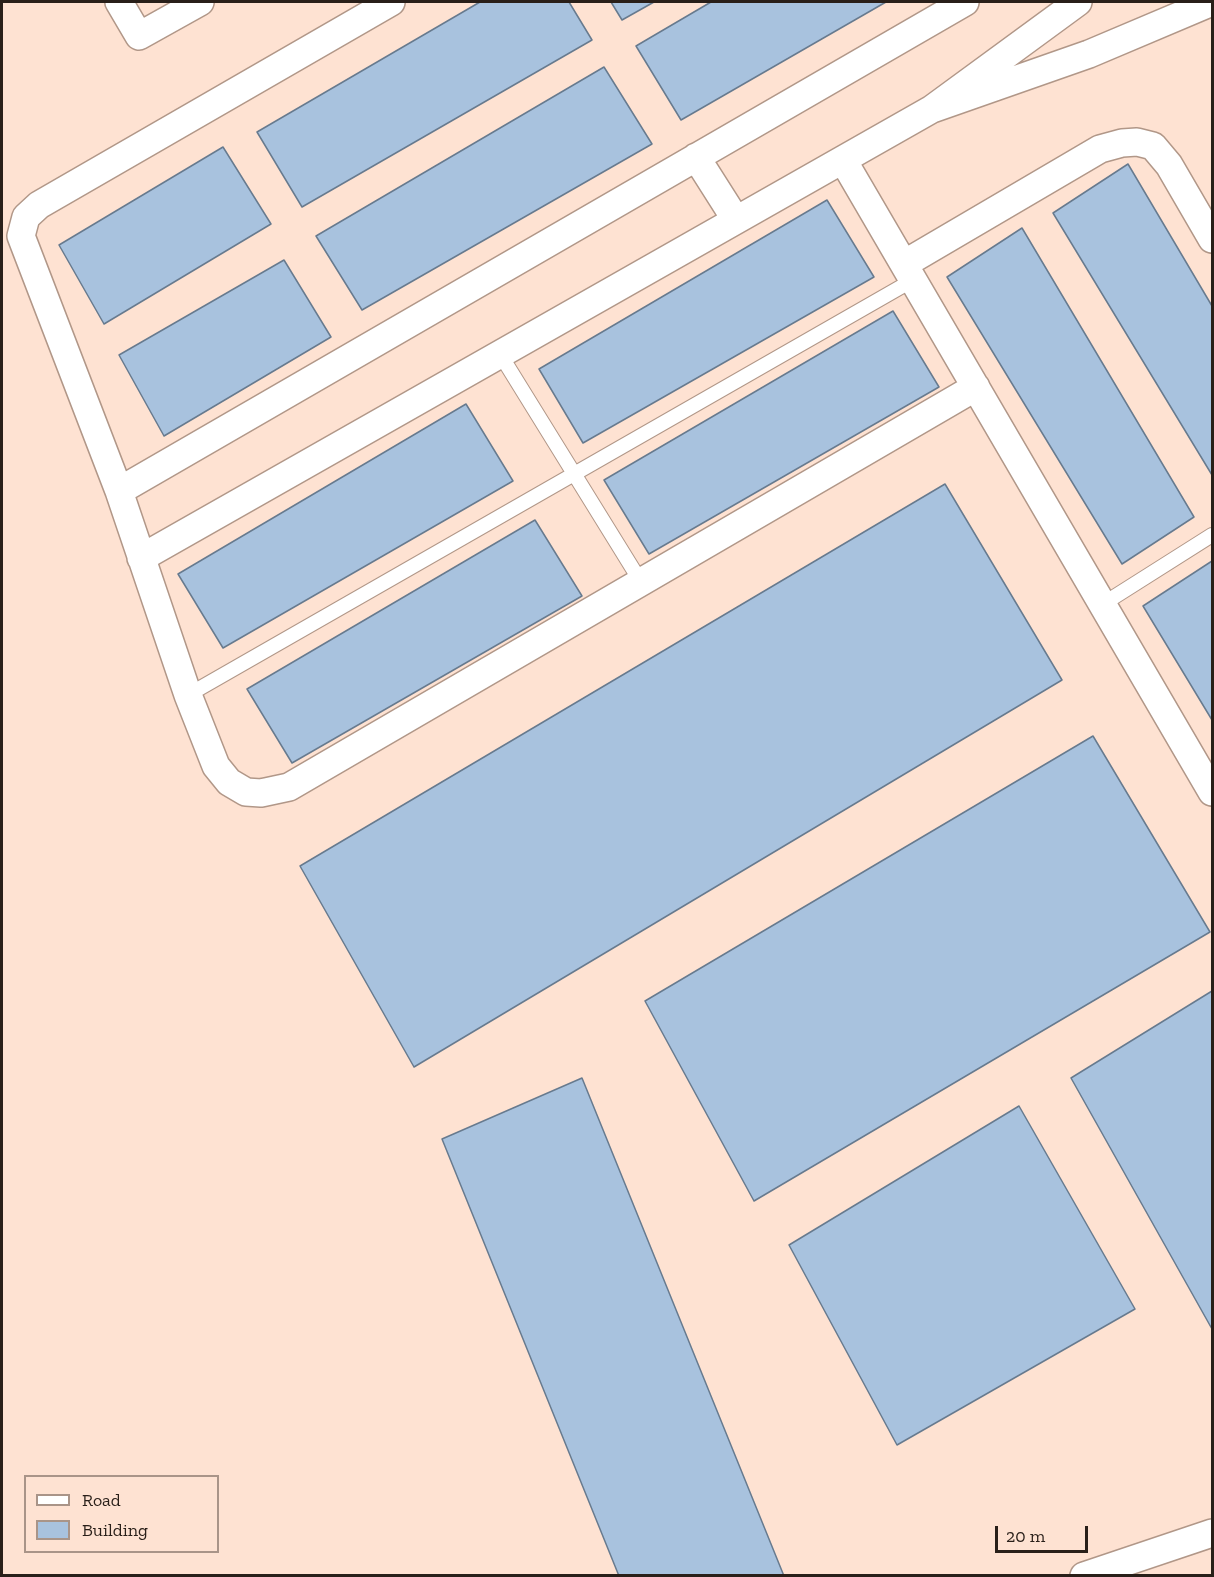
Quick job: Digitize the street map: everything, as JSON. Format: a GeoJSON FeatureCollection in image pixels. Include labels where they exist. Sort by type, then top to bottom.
{"type":"FeatureCollection","features":[{"type":"Feature","properties":{"kind":"street"},"geometry":{"type":"LineString","coordinates":[[119,2],[138,36],[200,2]]}},
{"type":"Feature","properties":{"kind":"street"},"geometry":{"type":"LineString","coordinates":[[391,2],[39,206],[26,217],[21,236],[119,491],[188,695],[216,766],[229,782],[246,792],[261,793],[289,787],[976,387]]}},
{"type":"Feature","properties":{"kind":"street"},"geometry":{"type":"LineString","coordinates":[[119,491],[965,2]]}},
{"type":"Feature","properties":{"kind":"street"},"geometry":{"type":"LineString","coordinates":[[141,558],[932,109],[1078,2]]}},
{"type":"Feature","properties":{"kind":"street"},"geometry":{"type":"LineString","coordinates":[[932,109],[1089,54],[1212,3]]}},
{"type":"Feature","properties":{"kind":"street"},"geometry":{"type":"LineString","coordinates":[[908,272],[1100,149],[1122,143],[1137,142],[1153,146],[1169,165],[1212,239]]}},
{"type":"Feature","properties":{"kind":"street"},"geometry":{"type":"LineString","coordinates":[[696,157],[736,220]]}},
{"type":"Feature","properties":{"kind":"street"},"geometry":{"type":"LineString","coordinates":[[843,159],[1212,792]]}},
{"type":"Feature","properties":{"kind":"street"},"geometry":{"type":"LineString","coordinates":[[1084,1575],[1212,1533]]}},
{"type":"Feature","properties":{"kind":"lane"},"geometry":{"type":"LineString","coordinates":[[188,695],[575,474],[908,272]]}},
{"type":"Feature","properties":{"kind":"lane"},"geometry":{"type":"LineString","coordinates":[[500,354],[641,582]]}},
{"type":"Feature","properties":{"kind":"lane"},"geometry":{"type":"LineString","coordinates":[[1103,604],[1212,535]]}},
{"type":"Feature","properties":{"kind":"building"},"geometry":{"type":"Polygon","coordinates":[[[480,2],[569,2],[592,40],[302,207],[257,132],[480,2]]]}},
{"type":"Feature","properties":{"kind":"building"},"geometry":{"type":"Polygon","coordinates":[[[611,2],[654,2],[622,20],[611,2]]]}},
{"type":"Feature","properties":{"kind":"building"},"geometry":{"type":"Polygon","coordinates":[[[711,2],[886,2],[681,120],[636,46],[711,2]]]}},
{"type":"Feature","properties":{"kind":"building"},"geometry":{"type":"Polygon","coordinates":[[[604,67],[652,144],[362,310],[316,236],[604,67]]]}},
{"type":"Feature","properties":{"kind":"building"},"geometry":{"type":"Polygon","coordinates":[[[223,147],[271,224],[104,324],[59,245],[223,147]]]}},
{"type":"Feature","properties":{"kind":"building"},"geometry":{"type":"Polygon","coordinates":[[[1128,164],[1212,306],[1212,475],[1053,213],[1128,164]]]}},
{"type":"Feature","properties":{"kind":"building"},"geometry":{"type":"Polygon","coordinates":[[[827,200],[874,277],[583,443],[539,369],[827,200]]]}},
{"type":"Feature","properties":{"kind":"building"},"geometry":{"type":"Polygon","coordinates":[[[1022,228],[1194,517],[1122,564],[947,277],[1022,228]]]}},
{"type":"Feature","properties":{"kind":"building"},"geometry":{"type":"Polygon","coordinates":[[[284,260],[331,337],[164,436],[119,355],[284,260]]]}},
{"type":"Feature","properties":{"kind":"building"},"geometry":{"type":"Polygon","coordinates":[[[893,311],[939,387],[649,554],[604,480],[893,311]]]}},
{"type":"Feature","properties":{"kind":"building"},"geometry":{"type":"Polygon","coordinates":[[[466,404],[513,481],[223,648],[178,574],[466,404]]]}},
{"type":"Feature","properties":{"kind":"building"},"geometry":{"type":"Polygon","coordinates":[[[945,484],[1062,680],[414,1067],[300,866],[945,484]]]}},
{"type":"Feature","properties":{"kind":"building"},"geometry":{"type":"Polygon","coordinates":[[[535,520],[582,596],[292,763],[247,689],[535,520]]]}},
{"type":"Feature","properties":{"kind":"building"},"geometry":{"type":"Polygon","coordinates":[[[1212,561],[1212,720],[1143,606],[1212,561]]]}},
{"type":"Feature","properties":{"kind":"building"},"geometry":{"type":"Polygon","coordinates":[[[1093,736],[1210,932],[754,1201],[645,1001],[1093,736]]]}},
{"type":"Feature","properties":{"kind":"building"},"geometry":{"type":"Polygon","coordinates":[[[1212,991],[1212,1329],[1071,1078],[1212,991]]]}},
{"type":"Feature","properties":{"kind":"building"},"geometry":{"type":"Polygon","coordinates":[[[582,1078],[784,1576],[619,1576],[442,1139],[582,1078]]]}},
{"type":"Feature","properties":{"kind":"building"},"geometry":{"type":"Polygon","coordinates":[[[1019,1106],[1135,1309],[897,1445],[789,1245],[1019,1106]]]}}]}
